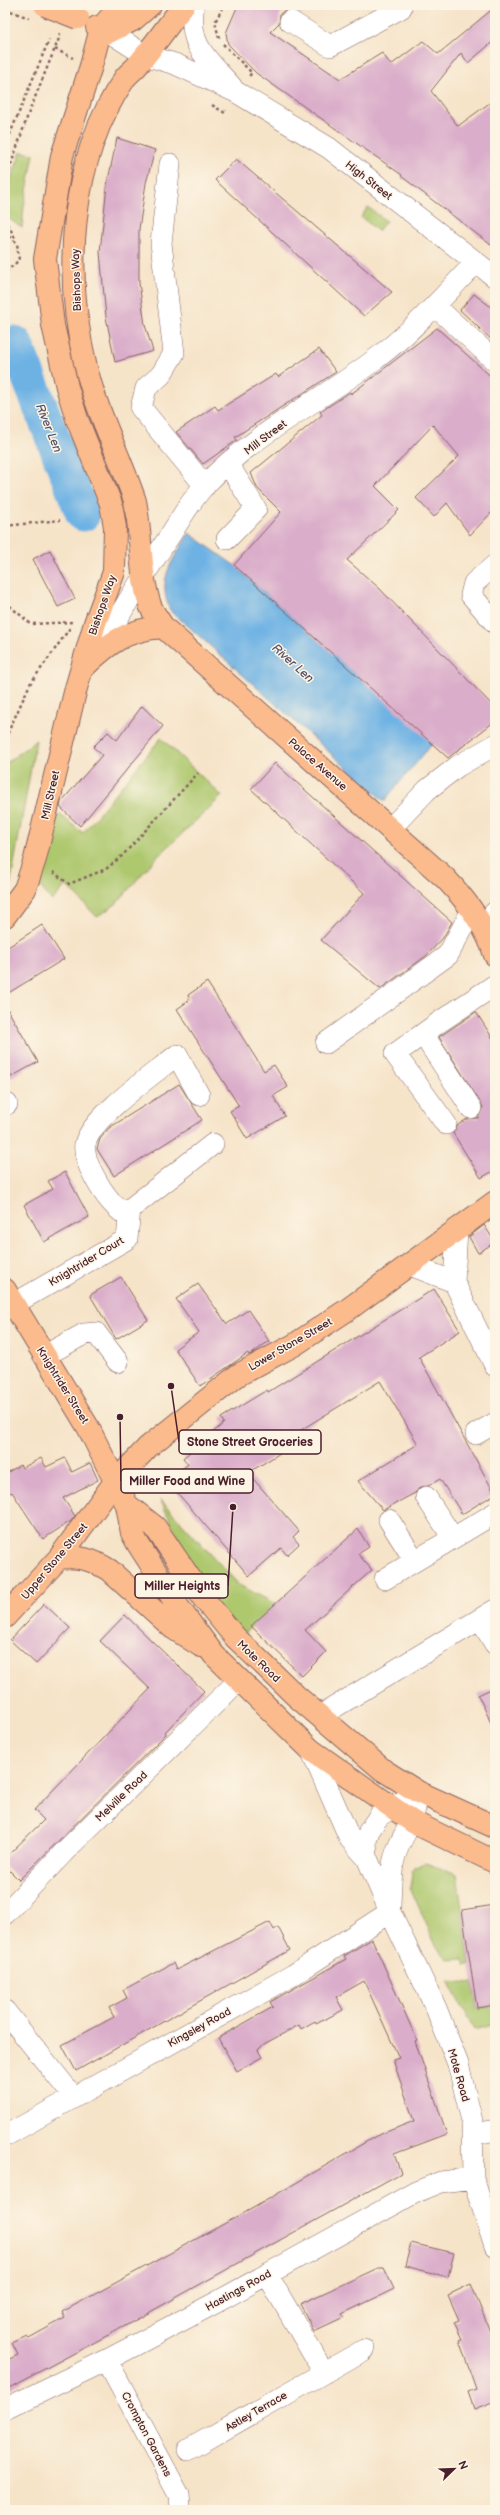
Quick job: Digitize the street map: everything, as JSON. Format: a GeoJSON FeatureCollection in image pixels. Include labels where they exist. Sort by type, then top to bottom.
{"type":"FeatureCollection","features":[{"type":"Feature","properties":{"kind":"highway"},"geometry":{"type":"LineString","coordinates":[[45,5],[105,30],[133,20],[150,5]]}},
{"type":"Feature","properties":{"kind":"highway"},"geometry":{"type":"LineString","coordinates":[[105,30],[121,5]]}},
{"type":"Feature","properties":{"kind":"highway","name":"Bishops Way"},"geometry":{"type":"LineString","coordinates":[[143,576],[140,523],[134,501],[86,367],[77,313],[74,254],[78,204],[93,142],[110,104],[126,76],[184,5]]}},
{"type":"Feature","properties":{"kind":"highway","name":"Bishops Way"},"geometry":{"type":"LineString","coordinates":[[83,668],[85,623],[114,572],[115,527],[107,490],[87,445],[67,387],[48,290],[45,259],[46,240],[62,156],[91,66],[105,30]]}},
{"type":"Feature","properties":{"kind":"highway","name":"Palace Avenue"},"geometry":{"type":"LineString","coordinates":[[143,576],[151,606],[163,627],[391,828],[445,878],[484,917],[495,955]]}},
{"type":"Feature","properties":{"kind":"highway"},"geometry":{"type":"LineString","coordinates":[[83,668],[99,651],[128,633],[163,627]]}},
{"type":"Feature","properties":{"kind":"highway","name":"Mill Street"},"geometry":{"type":"LineString","coordinates":[[5,916],[25,889],[35,859],[74,695],[83,668]]}},
{"type":"Feature","properties":{"kind":"highway","name":"Lower Stone Street"},"geometry":{"type":"LineString","coordinates":[[114,1483],[138,1456],[238,1374],[294,1344],[410,1265],[495,1202]]}},
{"type":"Feature","properties":{"kind":"highway","name":"Knightrider Street"},"geometry":{"type":"LineString","coordinates":[[8,1301],[88,1426],[114,1483]]}},
{"type":"Feature","properties":{"kind":"highway","name":"Mote Road"},"geometry":{"type":"LineString","coordinates":[[114,1483],[127,1505],[132,1533],[138,1544],[179,1608],[214,1655],[311,1750],[413,1822]]}},
{"type":"Feature","properties":{"kind":"highway","name":"Upper Stone Street"},"geometry":{"type":"LineString","coordinates":[[5,1617],[59,1558],[114,1483]]}},
{"type":"Feature","properties":{"kind":"highway","name":"Mote Road"},"geometry":{"type":"LineString","coordinates":[[127,1505],[155,1527],[204,1599],[235,1637],[320,1716],[383,1770],[418,1792]]}},
{"type":"Feature","properties":{"kind":"highway"},"geometry":{"type":"LineString","coordinates":[[59,1558],[72,1556],[97,1563],[109,1570],[173,1628],[214,1655]]}},
{"type":"Feature","properties":{"kind":"highway"},"geometry":{"type":"LineString","coordinates":[[418,1792],[495,1827]]}},
{"type":"Feature","properties":{"kind":"highway"},"geometry":{"type":"LineString","coordinates":[[413,1822],[495,1862]]}},
{"type":"Feature","properties":{"kind":"street","name":"High Street"},"geometry":{"type":"LineString","coordinates":[[194,5],[191,23],[194,39],[236,92]]}},
{"type":"Feature","properties":{"kind":"street"},"geometry":{"type":"LineString","coordinates":[[290,21],[330,46],[402,6]]}},
{"type":"Feature","properties":{"kind":"street","name":"High Street"},"geometry":{"type":"LineString","coordinates":[[105,30],[145,54],[175,64],[236,92],[329,148],[475,263],[495,277]]}},
{"type":"Feature","properties":{"kind":"street"},"geometry":{"type":"LineString","coordinates":[[170,164],[161,243],[174,353],[161,375],[146,388],[141,408],[204,486]]}},
{"type":"Feature","properties":{"kind":"street","name":"Mill Street"},"geometry":{"type":"LineString","coordinates":[[99,651],[143,576],[204,486],[228,464],[281,424],[374,361],[435,306],[475,263]]}},
{"type":"Feature","properties":{"kind":"street"},"geometry":{"type":"LineString","coordinates":[[435,306],[495,360]]}},
{"type":"Feature","properties":{"kind":"street"},"geometry":{"type":"LineString","coordinates":[[228,464],[256,509],[228,539]]}},
{"type":"Feature","properties":{"kind":"street"},"geometry":{"type":"LineString","coordinates":[[494,619],[471,595],[471,588],[495,565]]}},
{"type":"Feature","properties":{"kind":"street"},"geometry":{"type":"LineString","coordinates":[[391,828],[427,790],[458,766],[495,745]]}},
{"type":"Feature","properties":{"kind":"street"},"geometry":{"type":"LineString","coordinates":[[326,1043],[448,955],[484,917]]}},
{"type":"Feature","properties":{"kind":"street"},"geometry":{"type":"LineString","coordinates":[[446,1124],[395,1054],[495,985]]}},
{"type":"Feature","properties":{"kind":"street"},"geometry":{"type":"LineString","coordinates":[[423,1034],[471,1108]]}},
{"type":"Feature","properties":{"kind":"street"},"geometry":{"type":"LineString","coordinates":[[199,1095],[177,1055],[114,1106],[90,1131],[85,1145],[88,1163],[100,1188],[116,1209],[129,1217],[130,1210],[213,1144]]}},
{"type":"Feature","properties":{"kind":"street","name":"Knightrider Court"},"geometry":{"type":"LineString","coordinates":[[8,1301],[127,1239],[129,1217]]}},
{"type":"Feature","properties":{"kind":"street"},"geometry":{"type":"LineString","coordinates":[[458,1229],[454,1282],[495,1366]]}},
{"type":"Feature","properties":{"kind":"street"},"geometry":{"type":"LineString","coordinates":[[410,1265],[454,1282]]}},
{"type":"Feature","properties":{"kind":"street"},"geometry":{"type":"LineString","coordinates":[[44,1356],[84,1334],[96,1333],[118,1362]]}},
{"type":"Feature","properties":{"kind":"street"},"geometry":{"type":"LineString","coordinates":[[476,1434],[495,1423]]}},
{"type":"Feature","properties":{"kind":"street"},"geometry":{"type":"LineString","coordinates":[[426,1497],[453,1538]]}},
{"type":"Feature","properties":{"kind":"street"},"geometry":{"type":"LineString","coordinates":[[385,1580],[495,1513]]}},
{"type":"Feature","properties":{"kind":"street"},"geometry":{"type":"LineString","coordinates":[[389,1520],[415,1561]]}},
{"type":"Feature","properties":{"kind":"street"},"geometry":{"type":"LineString","coordinates":[[320,1716],[488,1614],[495,1644]]}},
{"type":"Feature","properties":{"kind":"street","name":"Melville Road"},"geometry":{"type":"LineString","coordinates":[[5,1914],[66,1850],[239,1680]]}},
{"type":"Feature","properties":{"kind":"street","name":"Mote Road"},"geometry":{"type":"LineString","coordinates":[[311,1750],[350,1839],[367,1858],[390,1912],[436,2008],[451,2045],[472,2121],[473,2178],[495,2246]]}},
{"type":"Feature","properties":{"kind":"street","name":"Mote Road"},"geometry":{"type":"LineString","coordinates":[[367,1858],[366,1841],[369,1831],[379,1816],[391,1807],[418,1792]]}},
{"type":"Feature","properties":{"kind":"street","name":"Mote Road"},"geometry":{"type":"LineString","coordinates":[[390,1912],[391,1883],[396,1854],[413,1822],[418,1792]]}},
{"type":"Feature","properties":{"kind":"street","name":"Kingsley Road"},"geometry":{"type":"LineString","coordinates":[[5,2136],[73,2096],[293,1975],[390,1912]]}},
{"type":"Feature","properties":{"kind":"street"},"geometry":{"type":"LineString","coordinates":[[5,2011],[73,2096]]}},
{"type":"Feature","properties":{"kind":"street"},"geometry":{"type":"LineString","coordinates":[[472,2135],[495,2130]]}},
{"type":"Feature","properties":{"kind":"street","name":"Hastings Road"},"geometry":{"type":"LineString","coordinates":[[5,2409],[107,2360],[416,2192],[441,2182],[473,2178]]}},
{"type":"Feature","properties":{"kind":"street"},"geometry":{"type":"LineString","coordinates":[[267,2274],[324,2373]]}},
{"type":"Feature","properties":{"kind":"street","name":"Astley Terrace"},"geometry":{"type":"LineString","coordinates":[[188,2450],[364,2350]]}},
{"type":"Feature","properties":{"kind":"street","name":"Crompton Gardens"},"geometry":{"type":"LineString","coordinates":[[107,2360],[180,2495],[180,2510]]}},
{"type":"Feature","properties":{"kind":"path"},"geometry":{"type":"LineString","coordinates":[[224,5],[215,22],[219,40],[252,73],[236,92]]}},
{"type":"Feature","properties":{"kind":"path"},"geometry":{"type":"LineString","coordinates":[[5,182],[29,112],[60,36],[58,30]]}},
{"type":"Feature","properties":{"kind":"path"},"geometry":{"type":"LineString","coordinates":[[5,146],[49,40]]}},
{"type":"Feature","properties":{"kind":"path"},"geometry":{"type":"LineString","coordinates":[[5,219],[17,243],[19,260],[5,274]]}},
{"type":"Feature","properties":{"kind":"path"},"geometry":{"type":"LineString","coordinates":[[5,232],[17,243]]}},
{"type":"Feature","properties":{"kind":"path"},"geometry":{"type":"LineString","coordinates":[[5,526],[60,520]]}},
{"type":"Feature","properties":{"kind":"path"},"geometry":{"type":"LineString","coordinates":[[5,602],[31,624],[85,623]]}},
{"type":"Feature","properties":{"kind":"path"},"geometry":{"type":"LineString","coordinates":[[5,739],[30,684],[85,623]]}},
{"type":"Feature","properties":{"kind":"path"},"geometry":{"type":"LineString","coordinates":[[35,859],[70,884],[106,869],[123,855],[198,773]]}},
{"type":"Feature","properties":{"kind":"green space"},"geometry":{"type":"Polygon","coordinates":[[[21,152],[34,154],[24,206],[22,228],[5,216],[5,195],[21,152]]]}},
{"type":"Feature","properties":{"kind":"green space"},"geometry":{"type":"Polygon","coordinates":[[[368,207],[386,221],[378,231],[361,217],[368,207]]]}},
{"type":"Feature","properties":{"kind":"green space"},"geometry":{"type":"Polygon","coordinates":[[[161,738],[222,796],[156,858],[116,904],[97,917],[66,885],[52,901],[30,874],[58,813],[83,833],[161,738]]]}},
{"type":"Feature","properties":{"kind":"green space"},"geometry":{"type":"Polygon","coordinates":[[[36,740],[8,897],[5,898],[5,764],[36,740]]]}},
{"type":"Feature","properties":{"kind":"green space"},"geometry":{"type":"Polygon","coordinates":[[[160,1499],[239,1585],[276,1604],[240,1637],[199,1582],[160,1499]]]}},
{"type":"Feature","properties":{"kind":"green space"},"geometry":{"type":"Polygon","coordinates":[[[425,1863],[457,1874],[470,1964],[465,1964],[463,1959],[448,1960],[437,1948],[410,1887],[413,1869],[425,1863]]]}},
{"type":"Feature","properties":{"kind":"green space"},"geometry":{"type":"Polygon","coordinates":[[[448,1981],[473,1983],[477,2008],[495,2005],[495,2024],[474,2030],[448,1981]]]}},
{"type":"Feature","properties":{"kind":"water"},"geometry":{"type":"Polygon","coordinates":[[[189,533],[234,565],[433,743],[384,801],[170,610],[166,599],[165,588],[168,570],[189,533]]]}},
{"type":"Feature","properties":{"kind":"building"},"geometry":{"type":"Polygon","coordinates":[[[238,5],[297,5],[293,10],[285,10],[280,14],[279,23],[270,32],[340,79],[382,53],[391,65],[423,41],[438,54],[495,7],[495,40],[468,63],[461,53],[431,91],[458,126],[495,99],[495,248],[401,176],[402,175],[256,73],[228,44],[226,33],[238,5]]]}},
{"type":"Feature","properties":{"kind":"building"},"geometry":{"type":"Polygon","coordinates":[[[117,138],[155,150],[146,183],[139,229],[139,283],[145,325],[153,351],[115,362],[106,317],[100,252],[107,185],[117,138]]]}},
{"type":"Feature","properties":{"kind":"building"},"geometry":{"type":"Polygon","coordinates":[[[236,159],[392,292],[364,316],[215,180],[236,159]]]}},
{"type":"Feature","properties":{"kind":"building"},"geometry":{"type":"Polygon","coordinates":[[[474,294],[495,310],[495,343],[460,310],[474,294]]]}},
{"type":"Feature","properties":{"kind":"building"},"geometry":{"type":"Polygon","coordinates":[[[437,328],[495,380],[495,509],[470,535],[447,503],[434,517],[416,498],[459,456],[433,425],[375,486],[399,510],[347,560],[379,588],[495,708],[495,721],[448,758],[234,565],[281,512],[257,488],[251,473],[322,415],[320,412],[350,392],[351,394],[437,328]]]}},
{"type":"Feature","properties":{"kind":"building"},"geometry":{"type":"Polygon","coordinates":[[[319,349],[336,372],[235,437],[237,440],[203,464],[176,432],[215,406],[218,410],[276,374],[278,377],[319,349]]]}},
{"type":"Feature","properties":{"kind":"building"},"geometry":{"type":"Polygon","coordinates":[[[50,550],[75,599],[58,607],[33,559],[50,550]]]}},
{"type":"Feature","properties":{"kind":"building"},"geometry":{"type":"Polygon","coordinates":[[[142,706],[163,726],[80,826],[60,807],[61,802],[102,755],[93,747],[108,732],[117,740],[142,706]]]}},
{"type":"Feature","properties":{"kind":"building"},"geometry":{"type":"Polygon","coordinates":[[[275,763],[452,922],[443,938],[426,956],[380,989],[321,940],[364,893],[251,789],[275,763]]]}},
{"type":"Feature","properties":{"kind":"building"},"geometry":{"type":"Polygon","coordinates":[[[42,925],[64,959],[5,995],[5,949],[42,925]]]}},
{"type":"Feature","properties":{"kind":"building"},"geometry":{"type":"Polygon","coordinates":[[[207,982],[264,1071],[274,1065],[288,1087],[273,1096],[285,1116],[247,1139],[230,1111],[239,1106],[177,1009],[190,1000],[188,995],[207,982]]]}},
{"type":"Feature","properties":{"kind":"building"},"geometry":{"type":"Polygon","coordinates":[[[5,1005],[38,1062],[11,1077],[5,1067],[5,1005]]]}},
{"type":"Feature","properties":{"kind":"building"},"geometry":{"type":"Polygon","coordinates":[[[476,1012],[495,1042],[495,1170],[481,1178],[453,1133],[458,1125],[467,1119],[478,1118],[483,1107],[439,1037],[476,1012]]]}},
{"type":"Feature","properties":{"kind":"building"},"geometry":{"type":"Polygon","coordinates":[[[179,1084],[202,1120],[114,1176],[97,1149],[100,1139],[109,1128],[179,1084]]]}},
{"type":"Feature","properties":{"kind":"building"},"geometry":{"type":"Polygon","coordinates":[[[65,1172],[89,1217],[44,1242],[24,1205],[53,1189],[48,1181],[65,1172]]]}},
{"type":"Feature","properties":{"kind":"building"},"geometry":{"type":"Polygon","coordinates":[[[484,1225],[495,1242],[478,1253],[469,1237],[484,1225]]]}},
{"type":"Feature","properties":{"kind":"building"},"geometry":{"type":"Polygon","coordinates":[[[121,1277],[148,1320],[116,1339],[90,1295],[121,1277]]]}},
{"type":"Feature","properties":{"kind":"building"},"geometry":{"type":"Polygon","coordinates":[[[198,1284],[227,1324],[248,1310],[269,1341],[253,1353],[249,1355],[248,1353],[200,1386],[175,1349],[199,1332],[176,1299],[198,1284]]]}},
{"type":"Feature","properties":{"kind":"building"},"geometry":{"type":"Polygon","coordinates":[[[434,1289],[460,1331],[419,1357],[495,1494],[462,1514],[440,1479],[428,1486],[420,1487],[415,1493],[383,1510],[358,1481],[418,1444],[380,1381],[296,1433],[301,1440],[248,1473],[299,1531],[293,1537],[299,1544],[287,1555],[281,1548],[249,1576],[168,1482],[188,1464],[183,1458],[224,1423],[221,1418],[267,1390],[268,1392],[434,1289]]]}},
{"type":"Feature","properties":{"kind":"building"},"geometry":{"type":"Polygon","coordinates":[[[41,1458],[46,1467],[65,1458],[72,1472],[90,1463],[98,1480],[63,1498],[75,1516],[71,1521],[43,1539],[12,1492],[5,1496],[5,1474],[20,1465],[22,1468],[41,1458]]]}},
{"type":"Feature","properties":{"kind":"building"},"geometry":{"type":"Polygon","coordinates":[[[358,1529],[369,1547],[358,1554],[372,1570],[305,1630],[326,1652],[302,1676],[251,1626],[358,1529]]]}},
{"type":"Feature","properties":{"kind":"building"},"geometry":{"type":"Polygon","coordinates":[[[44,1604],[70,1628],[36,1664],[10,1640],[44,1604]]]}},
{"type":"Feature","properties":{"kind":"building"},"geometry":{"type":"Polygon","coordinates":[[[125,1615],[204,1691],[165,1732],[166,1734],[19,1880],[5,1866],[5,1858],[44,1820],[34,1810],[150,1689],[100,1641],[125,1615]]]}},
{"type":"Feature","properties":{"kind":"building"},"geometry":{"type":"Polygon","coordinates":[[[495,1687],[495,1731],[478,1695],[495,1687]]]}},
{"type":"Feature","properties":{"kind":"building"},"geometry":{"type":"Polygon","coordinates":[[[495,1905],[495,2005],[477,2008],[462,1910],[495,1905]]]}},
{"type":"Feature","properties":{"kind":"building"},"geometry":{"type":"Polygon","coordinates":[[[270,1922],[274,1930],[278,1927],[290,1950],[76,2071],[62,2045],[114,2017],[109,2008],[127,1998],[123,1990],[173,1963],[176,1970],[270,1922]]]}},
{"type":"Feature","properties":{"kind":"building"},"geometry":{"type":"Polygon","coordinates":[[[372,1939],[417,2040],[415,2041],[447,2134],[394,2154],[401,2173],[114,2332],[5,2390],[5,2361],[18,2355],[12,2343],[27,2336],[29,2338],[65,2318],[62,2312],[255,2207],[376,2136],[414,2121],[393,2060],[399,2058],[364,1981],[336,1997],[343,2010],[316,2024],[315,2021],[301,2029],[299,2025],[264,2044],[258,2050],[262,2057],[237,2071],[218,2038],[273,2007],[270,2002],[346,1959],[344,1956],[372,1939]]]}},
{"type":"Feature","properties":{"kind":"building"},"geometry":{"type":"Polygon","coordinates":[[[411,2243],[454,2253],[448,2277],[405,2266],[411,2243]]]}},
{"type":"Feature","properties":{"kind":"building"},"geometry":{"type":"Polygon","coordinates":[[[378,2268],[384,2268],[394,2289],[342,2314],[344,2317],[314,2331],[300,2304],[378,2268]]]}},
{"type":"Feature","properties":{"kind":"building"},"geometry":{"type":"Polygon","coordinates":[[[471,2284],[495,2344],[495,2401],[474,2409],[468,2392],[476,2389],[459,2340],[462,2339],[454,2322],[459,2320],[448,2295],[471,2284]]]}},
{"type":"Feature","properties":{"kind":"waterway","name":"River Len"},"geometry":{"type":"LineString","coordinates":[[15,343],[83,514]]}},
{"type":"Feature","properties":{"kind":"place","name":"Stone Street Groceries"},"geometry":{"type":"Point","coordinates":[171,1386]}},
{"type":"Feature","properties":{"kind":"place","name":"Miller Food and Wine"},"geometry":{"type":"Point","coordinates":[120,1417]}},
{"type":"Feature","properties":{"kind":"place","name":"Miller Heights"},"geometry":{"type":"Point","coordinates":[233,1507]}}]}
